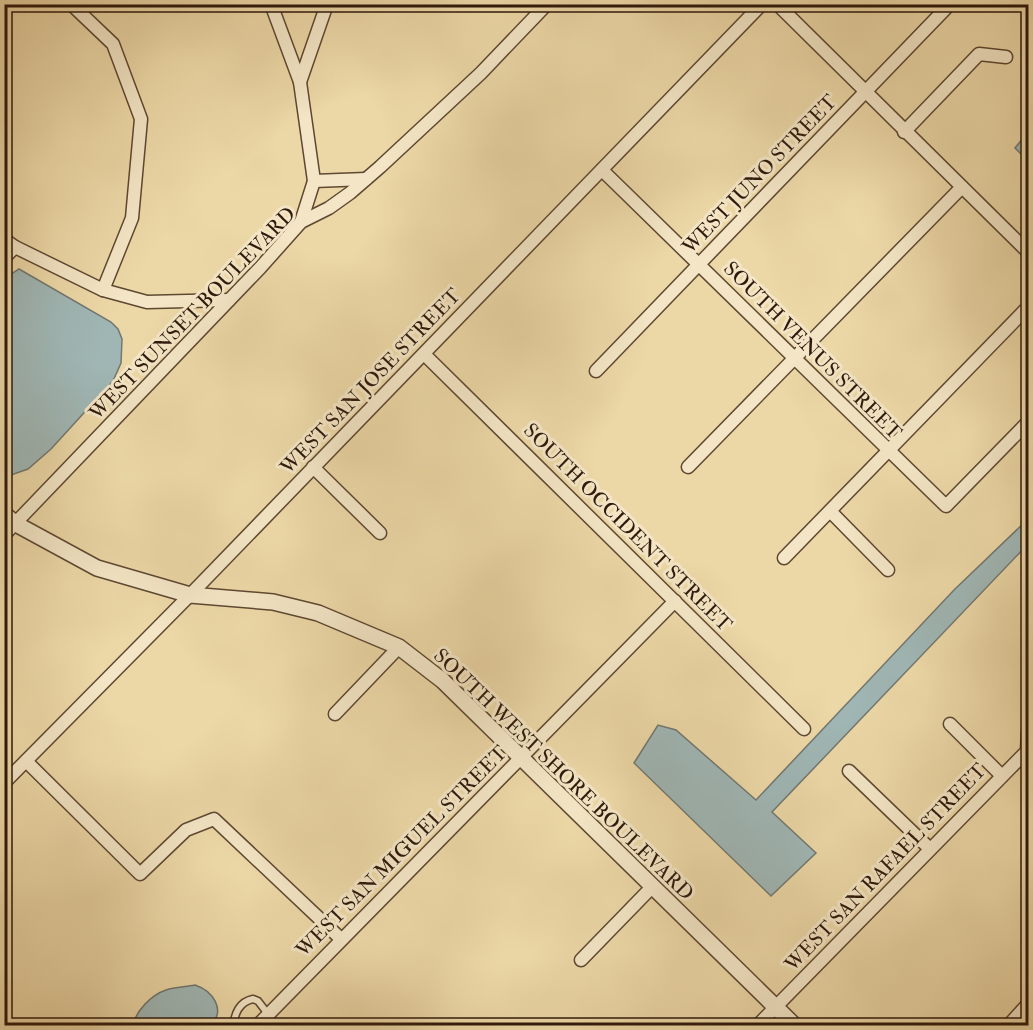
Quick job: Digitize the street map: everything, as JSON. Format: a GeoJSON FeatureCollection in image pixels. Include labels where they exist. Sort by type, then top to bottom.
{"type":"FeatureCollection","features":[{"type":"Feature","properties":{"kind":"street"},"geometry":{"type":"LineString","coordinates":[[70,4],[113,44],[141,119],[132,218],[103,290]]}},
{"type":"Feature","properties":{"kind":"street"},"geometry":{"type":"LineString","coordinates":[[271,4],[300,82],[314,181],[302,222]]}},
{"type":"Feature","properties":{"kind":"street"},"geometry":{"type":"LineString","coordinates":[[300,82],[327,4]]}},
{"type":"Feature","properties":{"kind":"street","name":"WEST SUNSET BOULEVARD"},"geometry":{"type":"LineString","coordinates":[[4,535],[10,519],[229,300],[302,222],[329,208],[366,179],[481,73],[547,4]]}},
{"type":"Feature","properties":{"kind":"street","name":"WEST SAN JOSE STREET"},"geometry":{"type":"LineString","coordinates":[[4,783],[424,354],[762,4]]}},
{"type":"Feature","properties":{"kind":"street"},"geometry":{"type":"LineString","coordinates":[[777,4],[904,132],[1029,252]]}},
{"type":"Feature","properties":{"kind":"street","name":"WEST JUNO STREET"},"geometry":{"type":"LineString","coordinates":[[596,370],[950,4]]}},
{"type":"Feature","properties":{"kind":"street"},"geometry":{"type":"LineString","coordinates":[[904,132],[980,54],[1006,57]]}},
{"type":"Feature","properties":{"kind":"street","name":"SOUTH VENUS STREET"},"geometry":{"type":"LineString","coordinates":[[602,170],[946,507],[1029,422]]}},
{"type":"Feature","properties":{"kind":"street"},"geometry":{"type":"LineString","coordinates":[[314,181],[366,179]]}},
{"type":"Feature","properties":{"kind":"street"},"geometry":{"type":"LineString","coordinates":[[688,467],[793,357],[962,187]]}},
{"type":"Feature","properties":{"kind":"street"},"geometry":{"type":"LineString","coordinates":[[4,239],[15,247],[103,290],[147,302],[229,300]]}},
{"type":"Feature","properties":{"kind":"street"},"geometry":{"type":"LineString","coordinates":[[4,258],[15,247]]}},
{"type":"Feature","properties":{"kind":"street"},"geometry":{"type":"LineString","coordinates":[[784,558],[1029,307]]}},
{"type":"Feature","properties":{"kind":"street","name":"SOUTH OCCIDENT STREET"},"geometry":{"type":"LineString","coordinates":[[424,354],[804,729]]}},
{"type":"Feature","properties":{"kind":"street"},"geometry":{"type":"LineString","coordinates":[[313,467],[380,533]]}},
{"type":"Feature","properties":{"kind":"street"},"geometry":{"type":"LineString","coordinates":[[830,511],[888,570]]}},
{"type":"Feature","properties":{"kind":"street","name":"SOUTH WEST SHORE BOULEVARD"},"geometry":{"type":"LineString","coordinates":[[10,519],[97,568],[189,595],[273,602],[296,607],[318,613],[399,647],[443,681],[795,1026]]}},
{"type":"Feature","properties":{"kind":"street","name":"WEST SAN MIGUEL STREET"},"geometry":{"type":"LineString","coordinates":[[257,1026],[675,601]]}},
{"type":"Feature","properties":{"kind":"street"},"geometry":{"type":"LineString","coordinates":[[335,714],[399,647]]}},
{"type":"Feature","properties":{"kind":"street"},"geometry":{"type":"LineString","coordinates":[[950,724],[1002,776]]}},
{"type":"Feature","properties":{"kind":"street","name":"WEST SAN RAFAEL STREET"},"geometry":{"type":"LineString","coordinates":[[758,1026],[1027,751],[1029,731]]}},
{"type":"Feature","properties":{"kind":"street"},"geometry":{"type":"LineString","coordinates":[[26,761],[140,874],[186,830],[214,819],[341,939]]}},
{"type":"Feature","properties":{"kind":"street"},"geometry":{"type":"LineString","coordinates":[[849,771],[930,849]]}},
{"type":"Feature","properties":{"kind":"street"},"geometry":{"type":"LineString","coordinates":[[581,960],[652,887]]}},
{"type":"Feature","properties":{"kind":"street"},"geometry":{"type":"LineString","coordinates":[[1008,1026],[1029,1004]]}},
{"type":"Feature","properties":{"kind":"lane"},"geometry":{"type":"LineString","coordinates":[[233,1026],[237,1011],[247,1000],[258,1001],[268,1014]]}},
{"type":"Feature","properties":{"kind":"water"},"geometry":{"type":"Polygon","coordinates":[[[1028,132],[1028,161],[1015,148],[1028,132]]]}},
{"type":"Feature","properties":{"kind":"water"},"geometry":{"type":"Polygon","coordinates":[[[19,269],[111,322],[118,329],[122,339],[121,363],[113,381],[51,449],[28,469],[11,475],[4,473],[4,279],[19,269]]]}},
{"type":"Feature","properties":{"kind":"water"},"geometry":{"type":"Polygon","coordinates":[[[1028,519],[1028,544],[772,812],[816,853],[771,896],[634,763],[658,725],[676,730],[756,800],[954,590],[1028,519]]]}},
{"type":"Feature","properties":{"kind":"water"},"geometry":{"type":"Polygon","coordinates":[[[195,985],[212,996],[217,1007],[215,1019],[211,1025],[133,1025],[141,1009],[160,992],[195,985]]]}}]}
